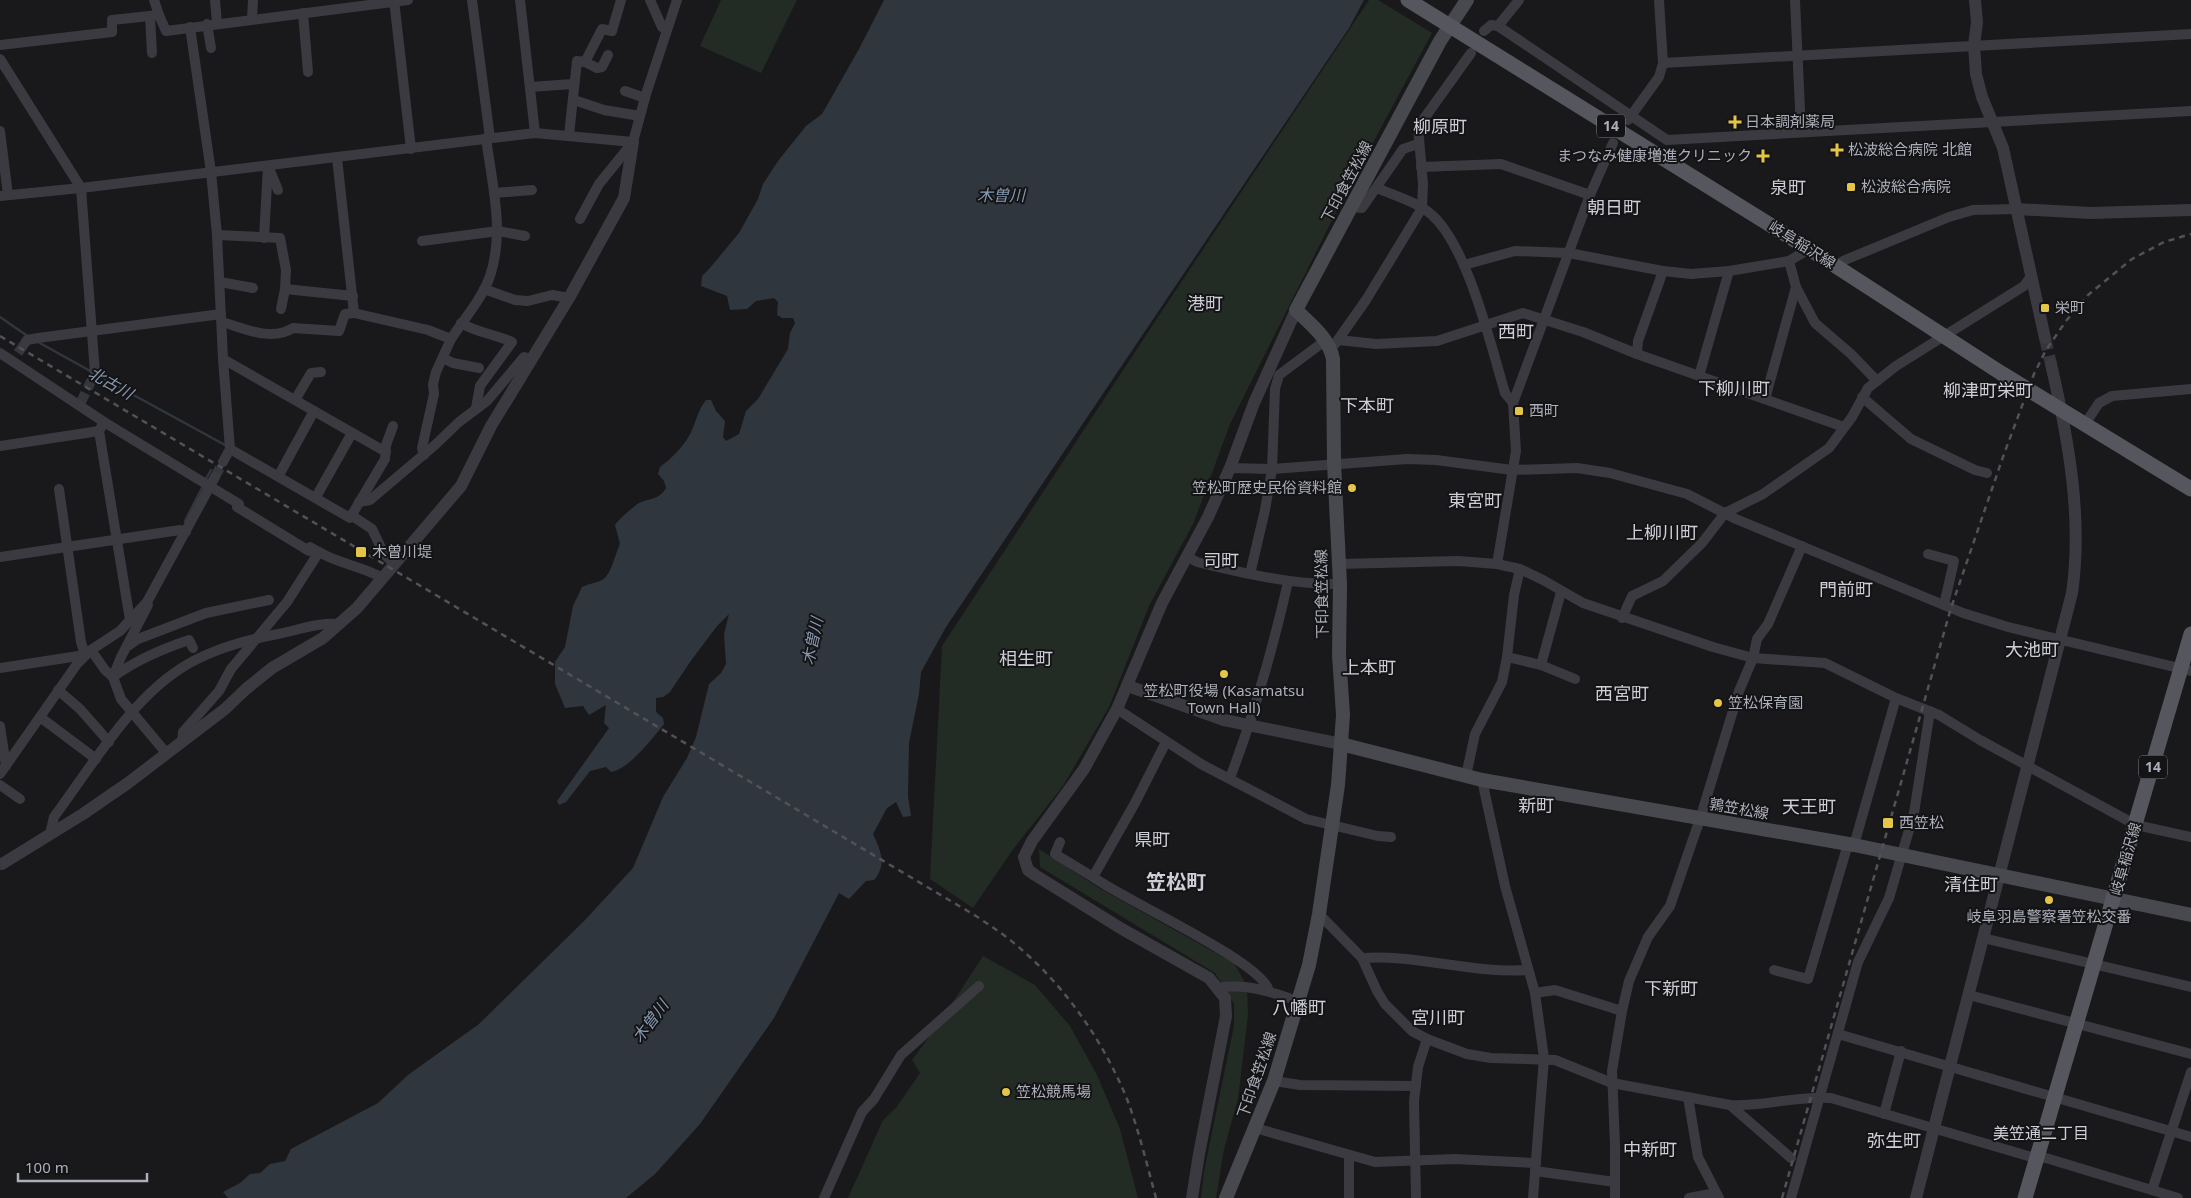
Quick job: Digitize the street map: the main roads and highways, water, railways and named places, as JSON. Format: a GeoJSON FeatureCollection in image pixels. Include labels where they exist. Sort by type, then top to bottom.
{"type":"FeatureCollection","features":[{"type":"Feature","properties":{"kind":"main road","name":"下印食笠松線"},"geometry":{"type":"LineString","coordinates":[[1226,1198],[1274,1081],[1309,965],[1320,914],[1342,744],[1343,715],[1339,654],[1340,584],[1334,463],[1332,343],[1296,310],[1450,25],[1467,0]]}},
{"type":"Feature","properties":{"kind":"main road","name":"岐阜稲沢線"},"geometry":{"type":"LineString","coordinates":[[1410,1],[2191,489]]}},
{"type":"Feature","properties":{"kind":"main road","name":"岐阜稲沢線"},"geometry":{"type":"LineString","coordinates":[[2026,1198],[2136,825],[2186,670],[2191,634]]}},
{"type":"Feature","properties":{"kind":"main road","name":"鶉笠松線"},"geometry":{"type":"LineString","coordinates":[[1342,744],[1482,780],[1851,845],[2191,914]]}},
{"type":"Feature","properties":{"kind":"water","name":"木曽川"},"geometry":{"type":"Polygon","coordinates":[[[884,0],[1364,0],[1349,28],[946,627],[921,672],[919,694],[909,743],[908,796],[911,816],[903,817],[896,802],[887,808],[873,834],[882,863],[878,874],[874,880],[866,881],[849,899],[839,893],[774,1018],[700,1124],[655,1174],[626,1198],[228,1198],[223,1192],[240,1183],[250,1174],[260,1173],[270,1164],[285,1161],[291,1149],[378,1103],[408,1075],[479,1024],[585,920],[633,868],[663,797],[687,758],[696,737],[709,684],[721,673],[726,664],[724,634],[729,614],[717,626],[670,692],[663,697],[656,698],[656,712],[663,718],[664,724],[647,745],[618,770],[611,772],[606,767],[590,771],[566,802],[559,805],[557,801],[609,728],[604,723],[606,705],[589,715],[583,706],[565,708],[555,684],[555,662],[565,647],[573,606],[582,587],[602,580],[608,574],[620,544],[615,525],[639,503],[657,497],[666,488],[664,481],[658,474],[660,467],[676,453],[686,440],[706,400],[711,400],[716,411],[725,421],[723,437],[726,441],[739,434],[746,411],[758,399],[788,349],[790,333],[795,323],[793,318],[782,318],[777,315],[778,302],[774,298],[756,301],[747,309],[730,310],[727,296],[701,286],[702,276],[739,233],[758,199],[763,184],[778,161],[806,126],[822,114],[884,0]]]}},
{"type":"Feature","properties":{"kind":"waterway","name":"北古川"},"geometry":{"type":"LineString","coordinates":[[0,317],[29,337]]}},
{"type":"Feature","properties":{"kind":"waterway","name":"北古川"},"geometry":{"type":"LineString","coordinates":[[38,342],[92,372]]}},
{"type":"Feature","properties":{"kind":"waterway","name":"北古川"},"geometry":{"type":"LineString","coordinates":[[97,375],[225,445]]}},
{"type":"Feature","properties":{"kind":"waterway"},"geometry":{"type":"LineString","coordinates":[[206,479],[211,470]]}},
{"type":"Feature","properties":{"kind":"waterway"},"geometry":{"type":"LineString","coordinates":[[185,521],[202,488]]}},
{"type":"Feature","properties":{"kind":"tunnel"},"geometry":{"type":"LineString","coordinates":[[2045,338],[2051,364]]}},
{"type":"Feature","properties":{"kind":"tunnel"},"geometry":{"type":"LineString","coordinates":[[18,353],[25,343]]}},
{"type":"Feature","properties":{"kind":"tunnel"},"geometry":{"type":"LineString","coordinates":[[81,402],[95,373]]}},
{"type":"Feature","properties":{"kind":"tunnel"},"geometry":{"type":"LineString","coordinates":[[215,477],[223,462]]}},
{"type":"Feature","properties":{"kind":"railway"},"geometry":{"type":"LineString","coordinates":[[1782,1198],[1951,608],[2004,454],[2034,374],[2046,350],[2066,321],[2088,295],[2132,259],[2164,242],[2191,234]]}},
{"type":"Feature","properties":{"kind":"railway"},"geometry":{"type":"LineString","coordinates":[[0,336],[976,916],[1006,936],[1055,982],[1096,1038],[1127,1099],[1143,1148],[1156,1198]]}},
{"type":"Feature","properties":{"kind":"place","name":"日本調剤薬局"},"geometry":{"type":"Point","coordinates":[1735,122]}},
{"type":"Feature","properties":{"kind":"place","name":"松波総合病院 北館"},"geometry":{"type":"Point","coordinates":[1837,150]}},
{"type":"Feature","properties":{"kind":"place","name":"まつなみ健康増進クリニック"},"geometry":{"type":"Point","coordinates":[1763,156]}},
{"type":"Feature","properties":{"kind":"place","name":"松波総合病院"},"geometry":{"type":"Point","coordinates":[1851,187]}},
{"type":"Feature","properties":{"kind":"place","name":"栄町"},"geometry":{"type":"Point","coordinates":[2045,308]}},
{"type":"Feature","properties":{"kind":"place","name":"西町"},"geometry":{"type":"Point","coordinates":[1519,411]}},
{"type":"Feature","properties":{"kind":"place","name":"笠松町歴史民俗資料館"},"geometry":{"type":"Point","coordinates":[1352,488]}},
{"type":"Feature","properties":{"kind":"place","name":"木曽川堤"},"geometry":{"type":"Point","coordinates":[361,552]}},
{"type":"Feature","properties":{"kind":"place","name":"笠松町役場 (Kasamatsu Town Hall)"},"geometry":{"type":"Point","coordinates":[1224,674]}},
{"type":"Feature","properties":{"kind":"place","name":"笠松保育園"},"geometry":{"type":"Point","coordinates":[1718,703]}},
{"type":"Feature","properties":{"kind":"place","name":"西笠松"},"geometry":{"type":"Point","coordinates":[1888,823]}},
{"type":"Feature","properties":{"kind":"place","name":"岐阜羽島警察署笠松交番"},"geometry":{"type":"Point","coordinates":[2049,900]}},
{"type":"Feature","properties":{"kind":"place","name":"笠松競馬場"},"geometry":{"type":"Point","coordinates":[1006,1092]}},
{"type":"Feature","properties":{"kind":"district","name":"柳原町"},"geometry":{"type":"Point","coordinates":[1440,127]}},
{"type":"Feature","properties":{"kind":"district","name":"泉町"},"geometry":{"type":"Point","coordinates":[1788,188]}},
{"type":"Feature","properties":{"kind":"district","name":"朝日町"},"geometry":{"type":"Point","coordinates":[1614,208]}},
{"type":"Feature","properties":{"kind":"district","name":"港町"},"geometry":{"type":"Point","coordinates":[1205,304]}},
{"type":"Feature","properties":{"kind":"district","name":"西町"},"geometry":{"type":"Point","coordinates":[1516,332]}},
{"type":"Feature","properties":{"kind":"district","name":"下柳川町"},"geometry":{"type":"Point","coordinates":[1734,389]}},
{"type":"Feature","properties":{"kind":"district","name":"柳津町栄町"},"geometry":{"type":"Point","coordinates":[1988,391]}},
{"type":"Feature","properties":{"kind":"district","name":"下本町"},"geometry":{"type":"Point","coordinates":[1367,406]}},
{"type":"Feature","properties":{"kind":"district","name":"東宮町"},"geometry":{"type":"Point","coordinates":[1475,501]}},
{"type":"Feature","properties":{"kind":"district","name":"上柳川町"},"geometry":{"type":"Point","coordinates":[1662,533]}},
{"type":"Feature","properties":{"kind":"district","name":"司町"},"geometry":{"type":"Point","coordinates":[1221,561]}},
{"type":"Feature","properties":{"kind":"district","name":"門前町"},"geometry":{"type":"Point","coordinates":[1846,590]}},
{"type":"Feature","properties":{"kind":"district","name":"大池町"},"geometry":{"type":"Point","coordinates":[2032,650]}},
{"type":"Feature","properties":{"kind":"district","name":"相生町"},"geometry":{"type":"Point","coordinates":[1026,659]}},
{"type":"Feature","properties":{"kind":"district","name":"上本町"},"geometry":{"type":"Point","coordinates":[1369,668]}},
{"type":"Feature","properties":{"kind":"district","name":"西宮町"},"geometry":{"type":"Point","coordinates":[1622,694]}},
{"type":"Feature","properties":{"kind":"district","name":"新町"},"geometry":{"type":"Point","coordinates":[1536,806]}},
{"type":"Feature","properties":{"kind":"district","name":"天王町"},"geometry":{"type":"Point","coordinates":[1809,807]}},
{"type":"Feature","properties":{"kind":"district","name":"県町"},"geometry":{"type":"Point","coordinates":[1152,840]}},
{"type":"Feature","properties":{"kind":"district","name":"笠松町"},"geometry":{"type":"Point","coordinates":[1176,882]}},
{"type":"Feature","properties":{"kind":"district","name":"清住町"},"geometry":{"type":"Point","coordinates":[1971,885]}},
{"type":"Feature","properties":{"kind":"district","name":"下新町"},"geometry":{"type":"Point","coordinates":[1671,989]}},
{"type":"Feature","properties":{"kind":"district","name":"八幡町"},"geometry":{"type":"Point","coordinates":[1299,1008]}},
{"type":"Feature","properties":{"kind":"district","name":"宮川町"},"geometry":{"type":"Point","coordinates":[1438,1018]}},
{"type":"Feature","properties":{"kind":"district","name":"美笠通二丁目"},"geometry":{"type":"Point","coordinates":[2041,1133]}},
{"type":"Feature","properties":{"kind":"district","name":"弥生町"},"geometry":{"type":"Point","coordinates":[1894,1141]}},
{"type":"Feature","properties":{"kind":"district","name":"中新町"},"geometry":{"type":"Point","coordinates":[1650,1150]}}]}
